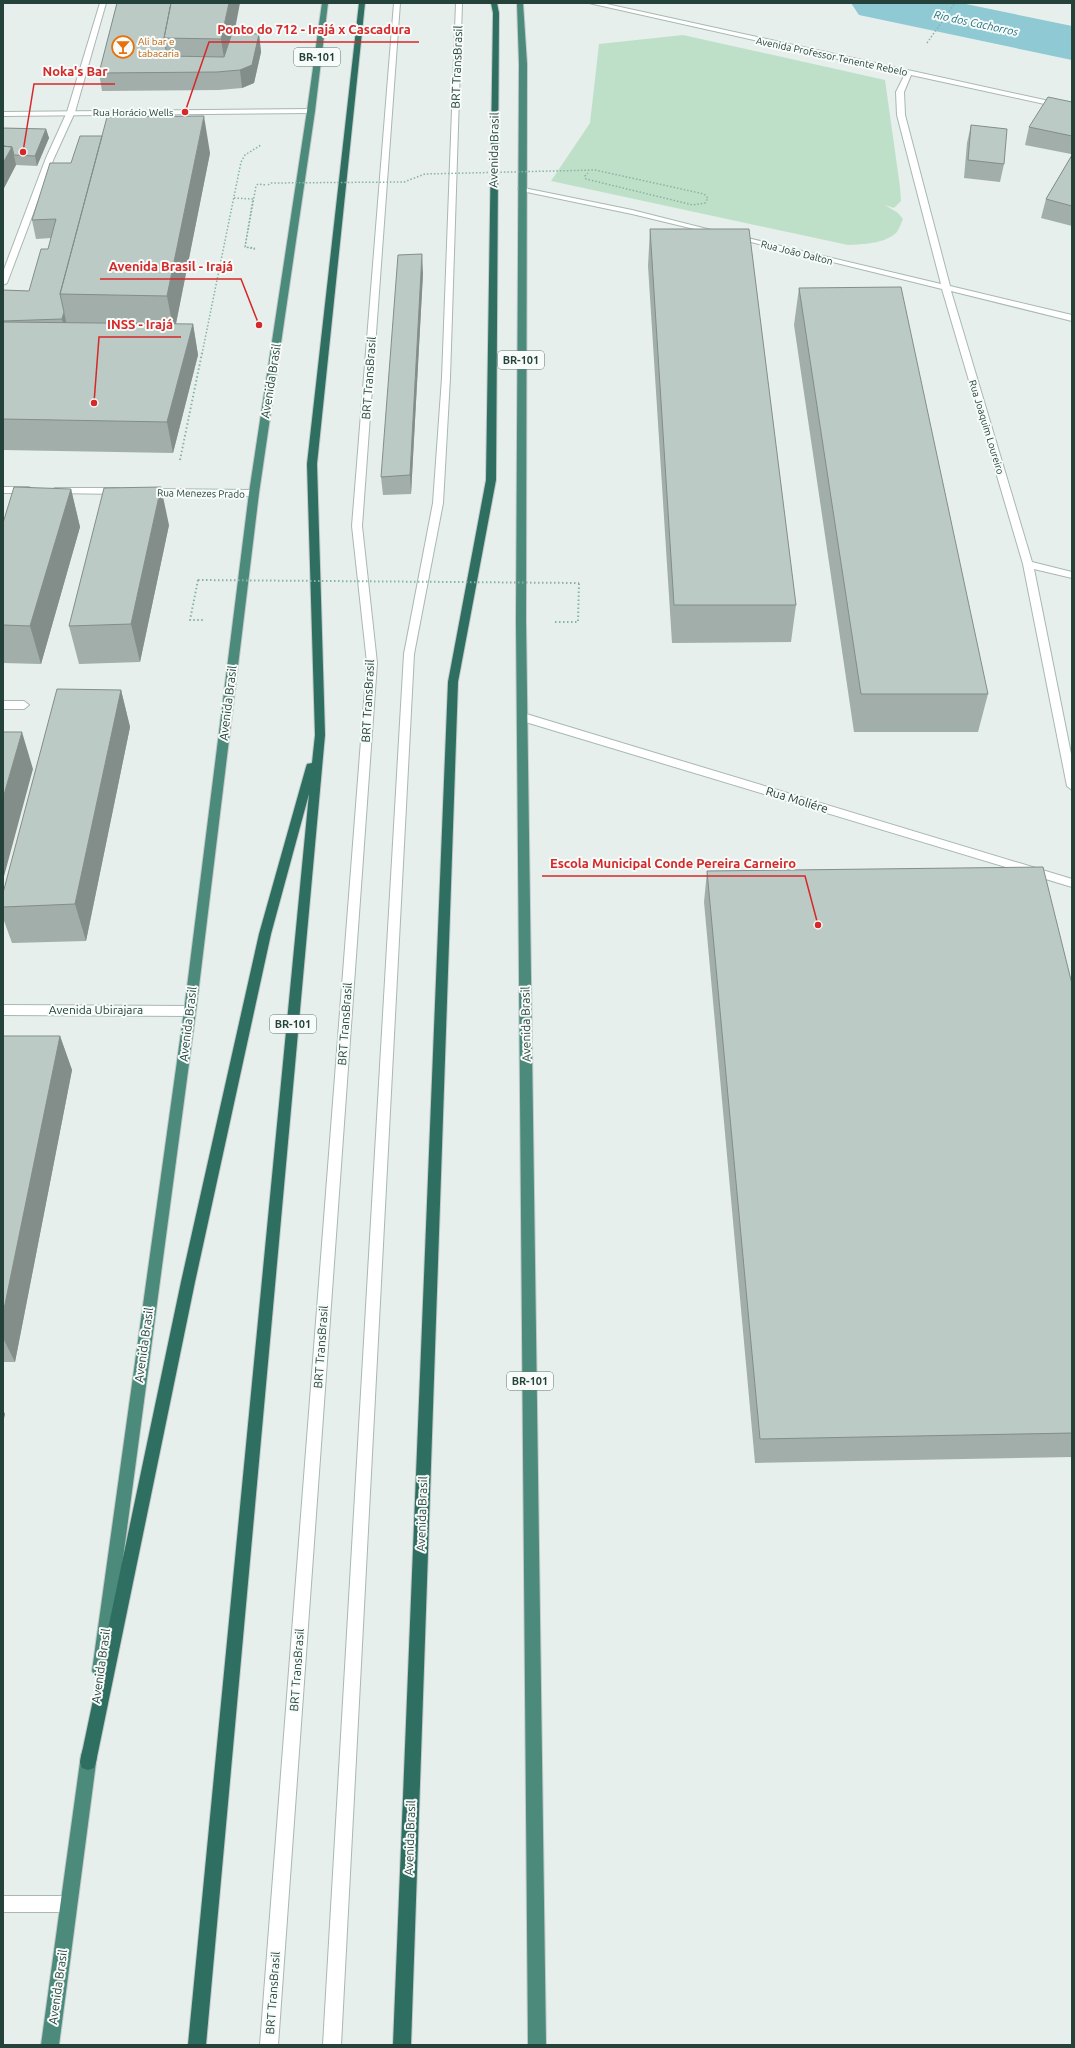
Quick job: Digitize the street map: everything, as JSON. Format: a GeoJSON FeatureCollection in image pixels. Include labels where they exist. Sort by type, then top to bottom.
{"type":"FeatureCollection","features":[{"type":"Feature","properties":{"kind":"highway","name":"Avenida Brasil"},"geometry":{"type":"LineString","coordinates":[[50,2045],[190,1011],[254,493],[311,112],[325,3]]}},
{"type":"Feature","properties":{"kind":"highway","name":"BR-101"},"geometry":{"type":"LineString","coordinates":[[197,2045],[320,735],[312,464],[362,3]]}},
{"type":"Feature","properties":{"kind":"highway","name":"Avenida Brasil"},"geometry":{"type":"LineString","coordinates":[[402,2045],[453,682],[491,480],[496,13],[494,3]]}},
{"type":"Feature","properties":{"kind":"highway","name":"Avenida Brasil"},"geometry":{"type":"LineString","coordinates":[[520,3],[523,64],[521,621],[537,2045]]}},
{"type":"Feature","properties":{"kind":"highway"},"geometry":{"type":"LineString","coordinates":[[88,1762],[186,1290],[265,934],[320,735]]}},
{"type":"Feature","properties":{"kind":"street"},"geometry":{"type":"LineString","coordinates":[[3,283],[50,158],[71,112],[103,3]]}},
{"type":"Feature","properties":{"kind":"street","name":"BRT TransBrasil"},"geometry":{"type":"LineString","coordinates":[[269,2045],[372,663],[358,526],[396,3]]}},
{"type":"Feature","properties":{"kind":"street","name":"BRT TransBrasil"},"geometry":{"type":"LineString","coordinates":[[332,2045],[408,654],[438,502],[446,378],[459,3]]}},
{"type":"Feature","properties":{"kind":"street","name":"Avenida Professor Tenente Rebelo"},"geometry":{"type":"LineString","coordinates":[[592,3],[1072,108]]}},
{"type":"Feature","properties":{"kind":"street","name":"Rua Joaquim Loureiro"},"geometry":{"type":"LineString","coordinates":[[909,72],[900,92],[901,115],[946,288],[1028,564],[1072,786]]}},
{"type":"Feature","properties":{"kind":"street","name":"Rua Horácio Wells"},"geometry":{"type":"LineString","coordinates":[[3,114],[71,112],[311,112]]}},
{"type":"Feature","properties":{"kind":"street","name":"Rua João Dalton"},"geometry":{"type":"LineString","coordinates":[[522,189],[632,212],[1072,318]]}},
{"type":"Feature","properties":{"kind":"street","name":"Rua Menezes Prado"},"geometry":{"type":"LineString","coordinates":[[3,490],[254,493]]}},
{"type":"Feature","properties":{"kind":"street"},"geometry":{"type":"LineString","coordinates":[[1028,564],[1072,575]]}},
{"type":"Feature","properties":{"kind":"street"},"geometry":{"type":"LineString","coordinates":[[3,705],[24,705]]}},
{"type":"Feature","properties":{"kind":"street","name":"Rua Moliére"},"geometry":{"type":"LineString","coordinates":[[523,716],[1072,883]]}},
{"type":"Feature","properties":{"kind":"street","name":"Avenida Ubirajara"},"geometry":{"type":"LineString","coordinates":[[3,1010],[190,1011]]}},
{"type":"Feature","properties":{"kind":"street"},"geometry":{"type":"LineString","coordinates":[[3,1904],[69,1904]]}},
{"type":"Feature","properties":{"kind":"path"},"geometry":{"type":"LineString","coordinates":[[938,25],[955,3]]}},
{"type":"Feature","properties":{"kind":"path"},"geometry":{"type":"LineString","coordinates":[[173,492],[242,162],[245,155],[311,112]]}},
{"type":"Feature","properties":{"kind":"path"},"geometry":{"type":"LineString","coordinates":[[245,247],[256,186],[258,184],[404,182],[425,174],[595,170],[704,194],[708,198],[705,203],[692,205],[586,179],[585,176],[588,173]]}},
{"type":"Feature","properties":{"kind":"path"},"geometry":{"type":"LineString","coordinates":[[234,198],[253,199],[245,247]]}},
{"type":"Feature","properties":{"kind":"path"},"geometry":{"type":"LineString","coordinates":[[245,247],[255,249],[259,247]]}},
{"type":"Feature","properties":{"kind":"path"},"geometry":{"type":"LineString","coordinates":[[190,620],[198,580],[579,583],[578,622]]}},
{"type":"Feature","properties":{"kind":"green space"},"geometry":{"type":"Polygon","coordinates":[[[683,35],[885,80],[901,201],[894,208],[885,205],[898,213],[903,219],[896,233],[891,237],[867,244],[848,245],[551,181],[590,123],[599,44],[683,35]]]}},
{"type":"Feature","properties":{"kind":"building"},"geometry":{"type":"Polygon","coordinates":[[[117,3],[171,3],[164,38],[167,56],[224,57],[232,33],[259,34],[252,65],[240,70],[217,72],[99,73],[117,3]]]}},
{"type":"Feature","properties":{"kind":"building"},"geometry":{"type":"Polygon","coordinates":[[[171,3],[229,3],[221,39],[164,38],[171,3]]]}},
{"type":"Feature","properties":{"kind":"building"},"geometry":{"type":"Polygon","coordinates":[[[1048,97],[1072,102],[1072,136],[1029,127],[1048,97]]]}},
{"type":"Feature","properties":{"kind":"building"},"geometry":{"type":"Polygon","coordinates":[[[204,116],[167,296],[60,294],[107,117],[204,116]]]}},
{"type":"Feature","properties":{"kind":"building"},"geometry":{"type":"Polygon","coordinates":[[[971,125],[1007,129],[1004,164],[968,160],[971,125]]]}},
{"type":"Feature","properties":{"kind":"building"},"geometry":{"type":"Polygon","coordinates":[[[3,128],[46,129],[35,156],[14,155],[12,147],[3,146],[3,128]]]}},
{"type":"Feature","properties":{"kind":"building"},"geometry":{"type":"Polygon","coordinates":[[[80,136],[102,136],[60,294],[64,312],[62,319],[3,321],[3,290],[29,291],[41,249],[48,249],[56,219],[32,220],[50,163],[71,163],[80,136]]]}},
{"type":"Feature","properties":{"kind":"building"},"geometry":{"type":"Polygon","coordinates":[[[3,146],[12,147],[3,163],[3,146]]]}},
{"type":"Feature","properties":{"kind":"building"},"geometry":{"type":"Polygon","coordinates":[[[1072,155],[1072,206],[1046,199],[1072,155]]]}},
{"type":"Feature","properties":{"kind":"building"},"geometry":{"type":"Polygon","coordinates":[[[650,229],[749,229],[796,605],[674,605],[650,229]]]}},
{"type":"Feature","properties":{"kind":"building"},"geometry":{"type":"Polygon","coordinates":[[[422,254],[410,475],[381,477],[398,255],[422,254]]]}},
{"type":"Feature","properties":{"kind":"building"},"geometry":{"type":"Polygon","coordinates":[[[901,287],[988,694],[861,694],[799,288],[901,287]]]}},
{"type":"Feature","properties":{"kind":"building"},"geometry":{"type":"Polygon","coordinates":[[[3,322],[193,324],[167,422],[3,419],[3,322]]]}},
{"type":"Feature","properties":{"kind":"building"},"geometry":{"type":"Polygon","coordinates":[[[14,487],[71,489],[30,626],[3,625],[3,523],[14,487]]]}},
{"type":"Feature","properties":{"kind":"building"},"geometry":{"type":"Polygon","coordinates":[[[161,487],[131,624],[69,626],[104,488],[161,487]]]}},
{"type":"Feature","properties":{"kind":"building"},"geometry":{"type":"Polygon","coordinates":[[[57,689],[121,690],[75,904],[3,907],[3,893],[57,689]]]}},
{"type":"Feature","properties":{"kind":"building"},"geometry":{"type":"Polygon","coordinates":[[[3,732],[22,732],[3,798],[3,732]]]}},
{"type":"Feature","properties":{"kind":"building"},"geometry":{"type":"Polygon","coordinates":[[[1043,867],[1072,984],[1072,1433],[760,1439],[707,871],[1043,867]]]}},
{"type":"Feature","properties":{"kind":"building"},"geometry":{"type":"Polygon","coordinates":[[[3,1036],[60,1036],[3,1314],[3,1036]]]}},
{"type":"Feature","properties":{"kind":"waterway","name":"Rio dos Cachorros"},"geometry":{"type":"LineString","coordinates":[[879,3],[1072,43]]}},
{"type":"Feature","properties":{"kind":"place","name":"Ali bar e tabacaria"},"geometry":{"type":"Point","coordinates":[123,47]}},
{"type":"Feature","properties":{"kind":"place","name":"Ponto do 712 - Irajá x Cascadura"},"geometry":{"type":"Point","coordinates":[185,112]}},
{"type":"Feature","properties":{"kind":"place","name":"Noka's Bar"},"geometry":{"type":"Point","coordinates":[23,152]}},
{"type":"Feature","properties":{"kind":"place","name":"Avenida Brasil - Irajá"},"geometry":{"type":"Point","coordinates":[259,325]}},
{"type":"Feature","properties":{"kind":"place","name":"INSS - Irajá"},"geometry":{"type":"Point","coordinates":[94,403]}},
{"type":"Feature","properties":{"kind":"place","name":"Escola Municipal Conde Pereira Carneiro"},"geometry":{"type":"Point","coordinates":[818,925]}}]}
